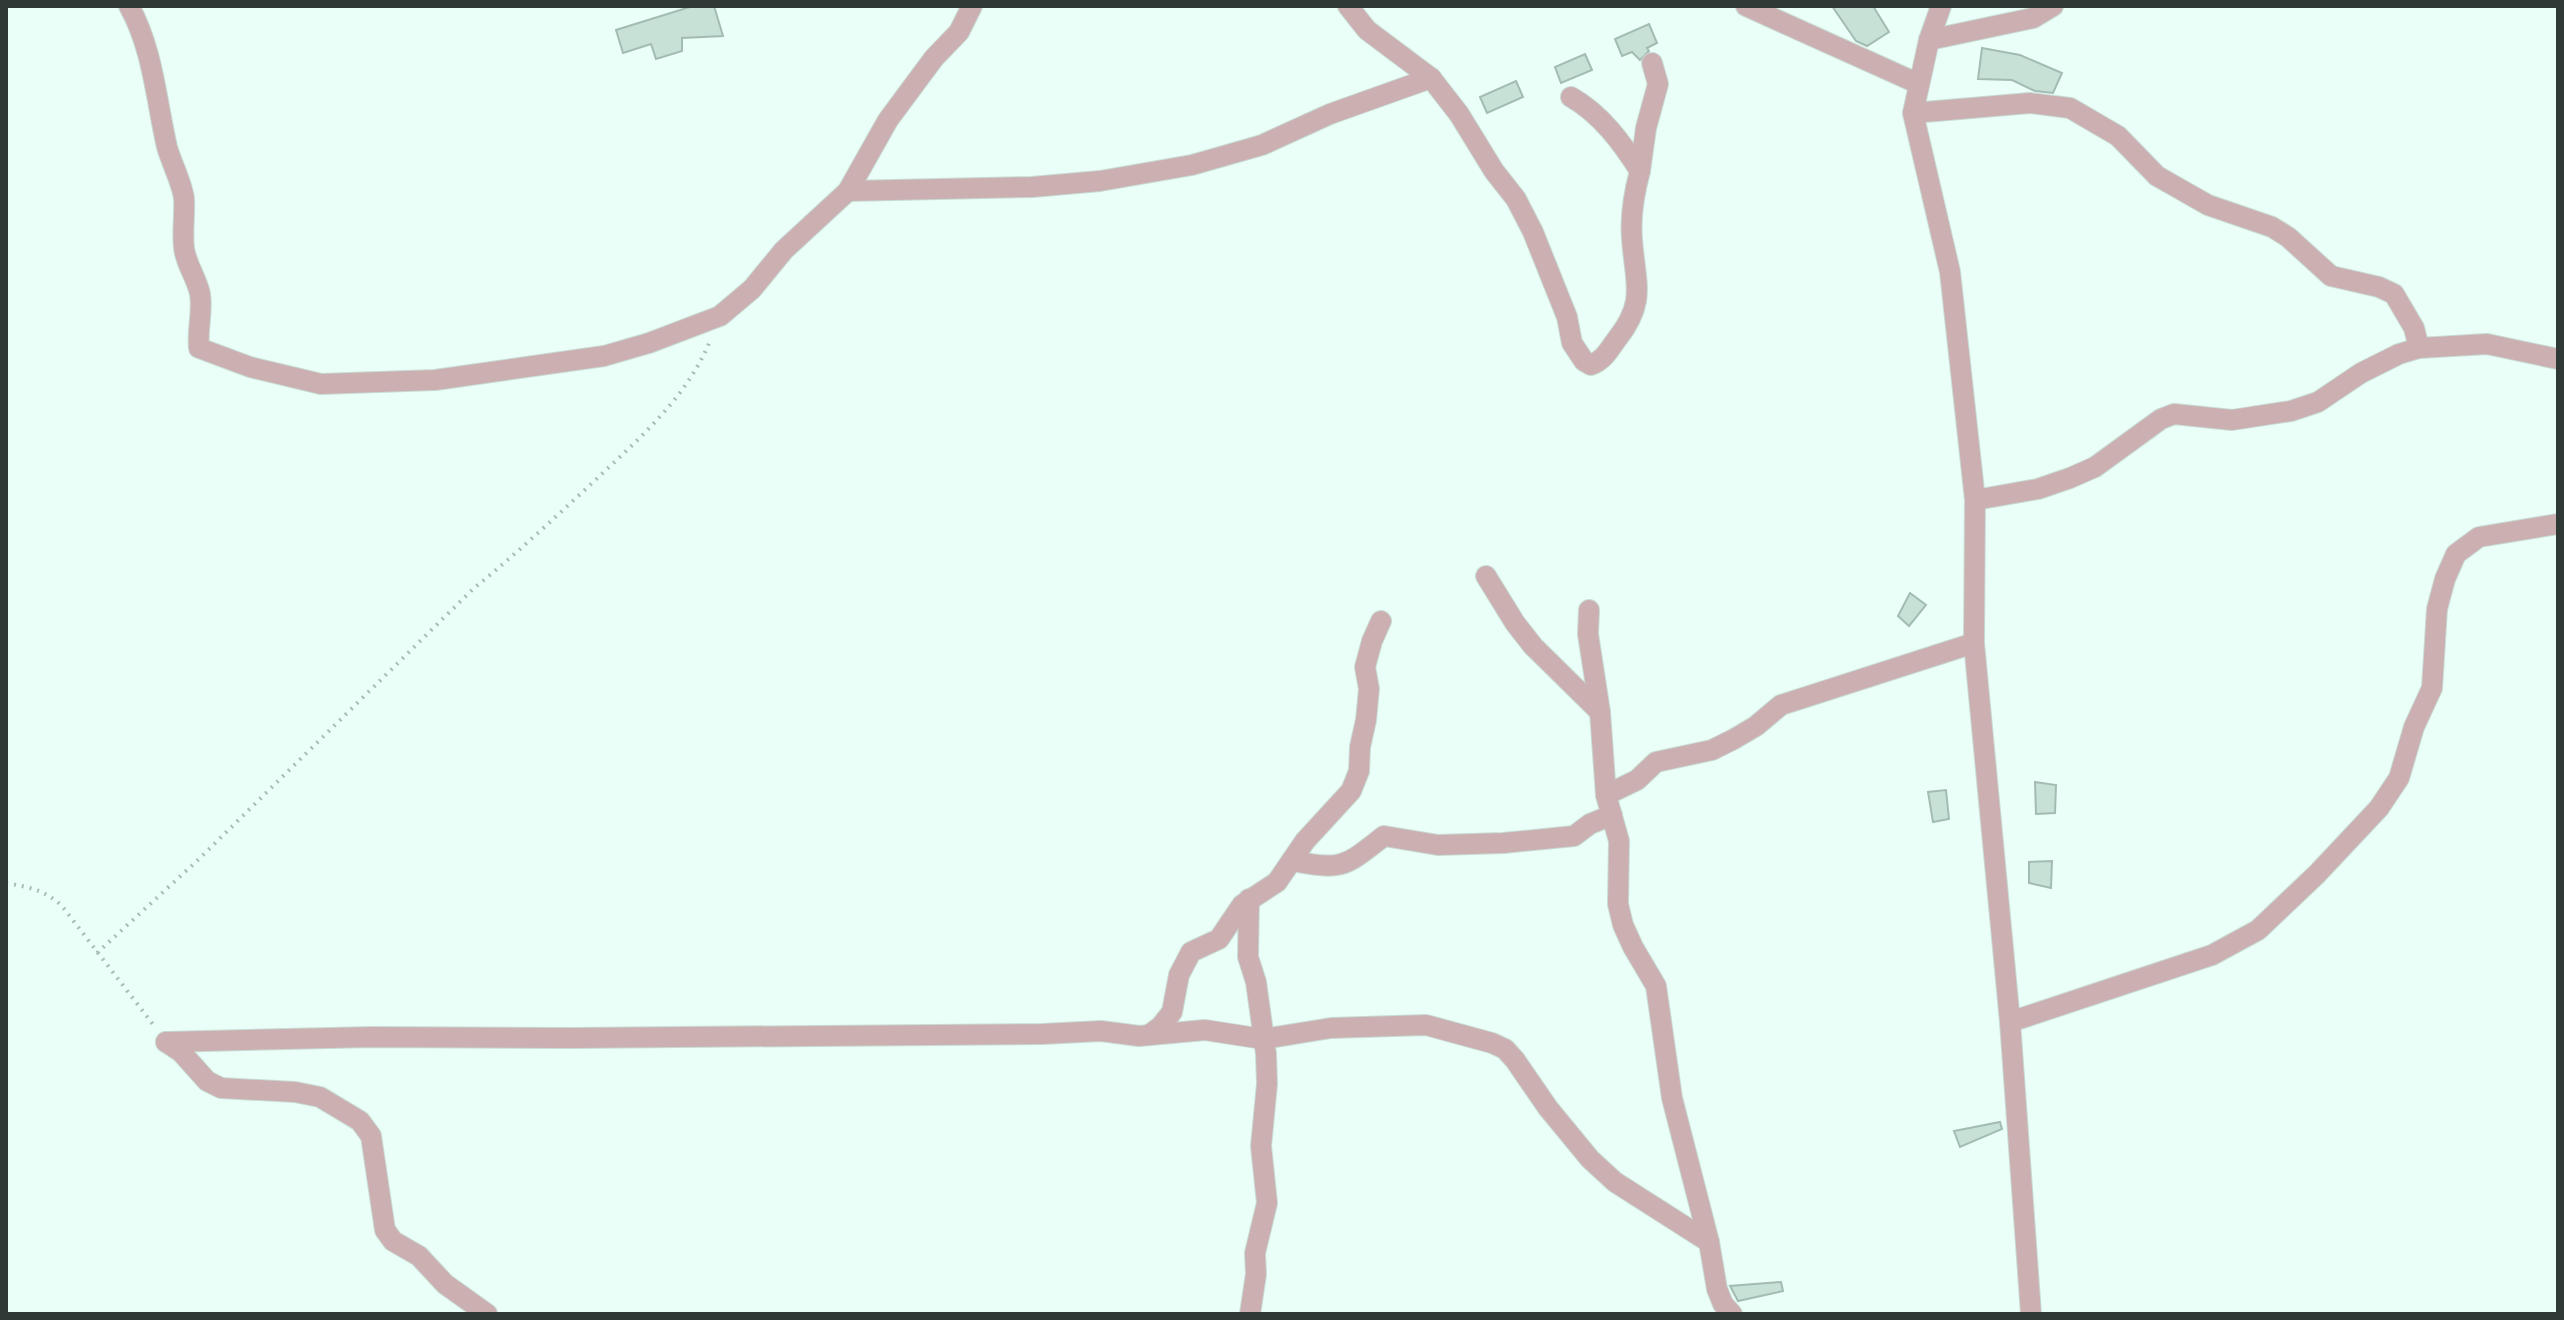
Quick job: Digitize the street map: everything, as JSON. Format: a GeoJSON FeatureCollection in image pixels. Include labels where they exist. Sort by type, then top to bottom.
{"type":"FeatureCollection","features":[{"type":"Feature","properties":{"kind":"street"},"geometry":{"type":"LineString","coordinates":[[129,6],[143,31],[166,143],[184,195],[185,256],[199,291],[201,310],[197,328],[199,348],[272,373],[321,384],[435,380],[604,356],[720,316],[752,289],[784,250],[848,191],[888,120],[934,58],[959,32],[972,6]]}},
{"type":"Feature","properties":{"kind":"street"},"geometry":{"type":"LineString","coordinates":[[1348,6],[1367,30],[1431,78],[1459,114],[1494,171],[1516,199],[1533,232],[1567,317],[1572,343],[1584,361],[1591,365],[1605,357],[1628,326],[1636,306],[1633,195],[1658,84],[1652,63]]}},
{"type":"Feature","properties":{"kind":"street"},"geometry":{"type":"LineString","coordinates":[[1746,6],[1919,84]]}},
{"type":"Feature","properties":{"kind":"street"},"geometry":{"type":"LineString","coordinates":[[1941,6],[1929,40],[1913,113],[1950,272],[1975,500],[1974,643],[2010,1022],[2031,1314]]}},
{"type":"Feature","properties":{"kind":"street"},"geometry":{"type":"LineString","coordinates":[[1929,40],[2033,18],[2053,6]]}},
{"type":"Feature","properties":{"kind":"street"},"geometry":{"type":"LineString","coordinates":[[848,191],[1032,187],[1100,181],[1192,165],[1262,145],[1330,114],[1431,78]]}},
{"type":"Feature","properties":{"kind":"street"},"geometry":{"type":"LineString","coordinates":[[1571,97],[1588,107],[1611,131],[1640,171]]}},
{"type":"Feature","properties":{"kind":"street"},"geometry":{"type":"LineString","coordinates":[[1913,113],[2030,103],[2070,108],[2118,136],[2157,176],[2208,205],[2272,227],[2288,237],[2331,276],[2379,287],[2394,294],[2414,328],[2419,348]]}},
{"type":"Feature","properties":{"kind":"street"},"geometry":{"type":"LineString","coordinates":[[1975,500],[2038,489],[2070,478],[2095,467],[2161,419],[2174,414],[2232,420],[2291,411],[2318,402],[2361,373],[2399,354],[2419,348],[2487,344],[2558,359]]}},
{"type":"Feature","properties":{"kind":"street"},"geometry":{"type":"LineString","coordinates":[[2010,1022],[2212,955],[2258,930],[2317,874],[2379,808],[2399,778],[2414,727],[2432,688],[2437,609],[2456,554],[2479,537],[2558,524]]}},
{"type":"Feature","properties":{"kind":"street"},"geometry":{"type":"LineString","coordinates":[[1486,576],[1533,646],[1600,712]]}},
{"type":"Feature","properties":{"kind":"street"},"geometry":{"type":"LineString","coordinates":[[1589,610],[1588,634],[1600,712],[1609,805],[1619,841],[1618,904],[1633,947],[1656,986],[1672,1098],[1709,1242],[1717,1289],[1723,1304],[1732,1314]]}},
{"type":"Feature","properties":{"kind":"street"},"geometry":{"type":"LineString","coordinates":[[1149,1035],[1172,1012],[1179,975],[1191,952],[1219,939],[1235,912],[1249,899],[1277,882],[1305,841],[1351,791],[1359,771],[1369,689],[1365,667],[1381,621]]}},
{"type":"Feature","properties":{"kind":"street"},"geometry":{"type":"LineString","coordinates":[[1293,861],[1325,867],[1344,864],[1357,858],[1384,836],[1438,845],[1574,836],[1656,762],[1712,750],[1756,726],[1781,705],[1974,643]]}},
{"type":"Feature","properties":{"kind":"street"},"geometry":{"type":"LineString","coordinates":[[1249,899],[1248,957],[1256,982],[1267,1084],[1261,1146],[1267,1203],[1255,1253],[1254,1296],[1250,1314]]}},
{"type":"Feature","properties":{"kind":"street"},"geometry":{"type":"LineString","coordinates":[[166,1042],[372,1037],[602,1038],[1101,1031],[1149,1035],[1205,1030],[1263,1039],[1331,1028],[1426,1025],[1505,1049],[1590,1159],[1615,1182],[1709,1242]]}},
{"type":"Feature","properties":{"kind":"street"},"geometry":{"type":"LineString","coordinates":[[166,1042],[181,1052],[207,1081],[221,1088],[295,1092],[320,1097],[360,1121],[371,1136],[385,1230],[393,1241],[419,1256],[445,1284],[487,1314]]}},
{"type":"Feature","properties":{"kind":"path"},"geometry":{"type":"LineString","coordinates":[[97,953],[199,859],[474,588],[516,554],[661,418],[700,366],[720,316]]}},
{"type":"Feature","properties":{"kind":"path"},"geometry":{"type":"LineString","coordinates":[[6,883],[33,888],[51,896],[74,918],[166,1042]]}},
{"type":"Feature","properties":{"kind":"building"},"geometry":{"type":"Polygon","coordinates":[[[693,6],[714,6],[723,36],[682,38],[682,51],[656,59],[651,44],[623,53],[616,30],[693,6]]]}},
{"type":"Feature","properties":{"kind":"building"},"geometry":{"type":"Polygon","coordinates":[[[1832,6],[1873,6],[1889,32],[1867,46],[1856,41],[1832,6]]]}},
{"type":"Feature","properties":{"kind":"building"},"geometry":{"type":"Polygon","coordinates":[[[1649,24],[1657,43],[1647,48],[1649,51],[1640,60],[1632,52],[1622,56],[1615,39],[1649,24]]]}},
{"type":"Feature","properties":{"kind":"building"},"geometry":{"type":"Polygon","coordinates":[[[1982,48],[2020,55],[2062,73],[2053,93],[2035,91],[2012,80],[1978,79],[1982,48]]]}},
{"type":"Feature","properties":{"kind":"building"},"geometry":{"type":"Polygon","coordinates":[[[1585,54],[1592,70],[1561,83],[1555,67],[1585,54]]]}},
{"type":"Feature","properties":{"kind":"building"},"geometry":{"type":"Polygon","coordinates":[[[1516,81],[1523,97],[1487,113],[1480,97],[1516,81]]]}},
{"type":"Feature","properties":{"kind":"building"},"geometry":{"type":"Polygon","coordinates":[[[1910,593],[1926,605],[1909,626],[1898,616],[1910,593]]]}},
{"type":"Feature","properties":{"kind":"building"},"geometry":{"type":"Polygon","coordinates":[[[2035,782],[2056,785],[2055,813],[2036,814],[2035,782]]]}},
{"type":"Feature","properties":{"kind":"building"},"geometry":{"type":"Polygon","coordinates":[[[1946,790],[1949,819],[1933,822],[1928,792],[1946,790]]]}},
{"type":"Feature","properties":{"kind":"building"},"geometry":{"type":"Polygon","coordinates":[[[2052,861],[2051,888],[2029,883],[2029,862],[2052,861]]]}},
{"type":"Feature","properties":{"kind":"building"},"geometry":{"type":"Polygon","coordinates":[[[2000,1122],[2002,1129],[1960,1147],[1954,1131],[2000,1122]]]}},
{"type":"Feature","properties":{"kind":"building"},"geometry":{"type":"Polygon","coordinates":[[[1781,1282],[1783,1291],[1738,1301],[1730,1286],[1781,1282]]]}}]}
